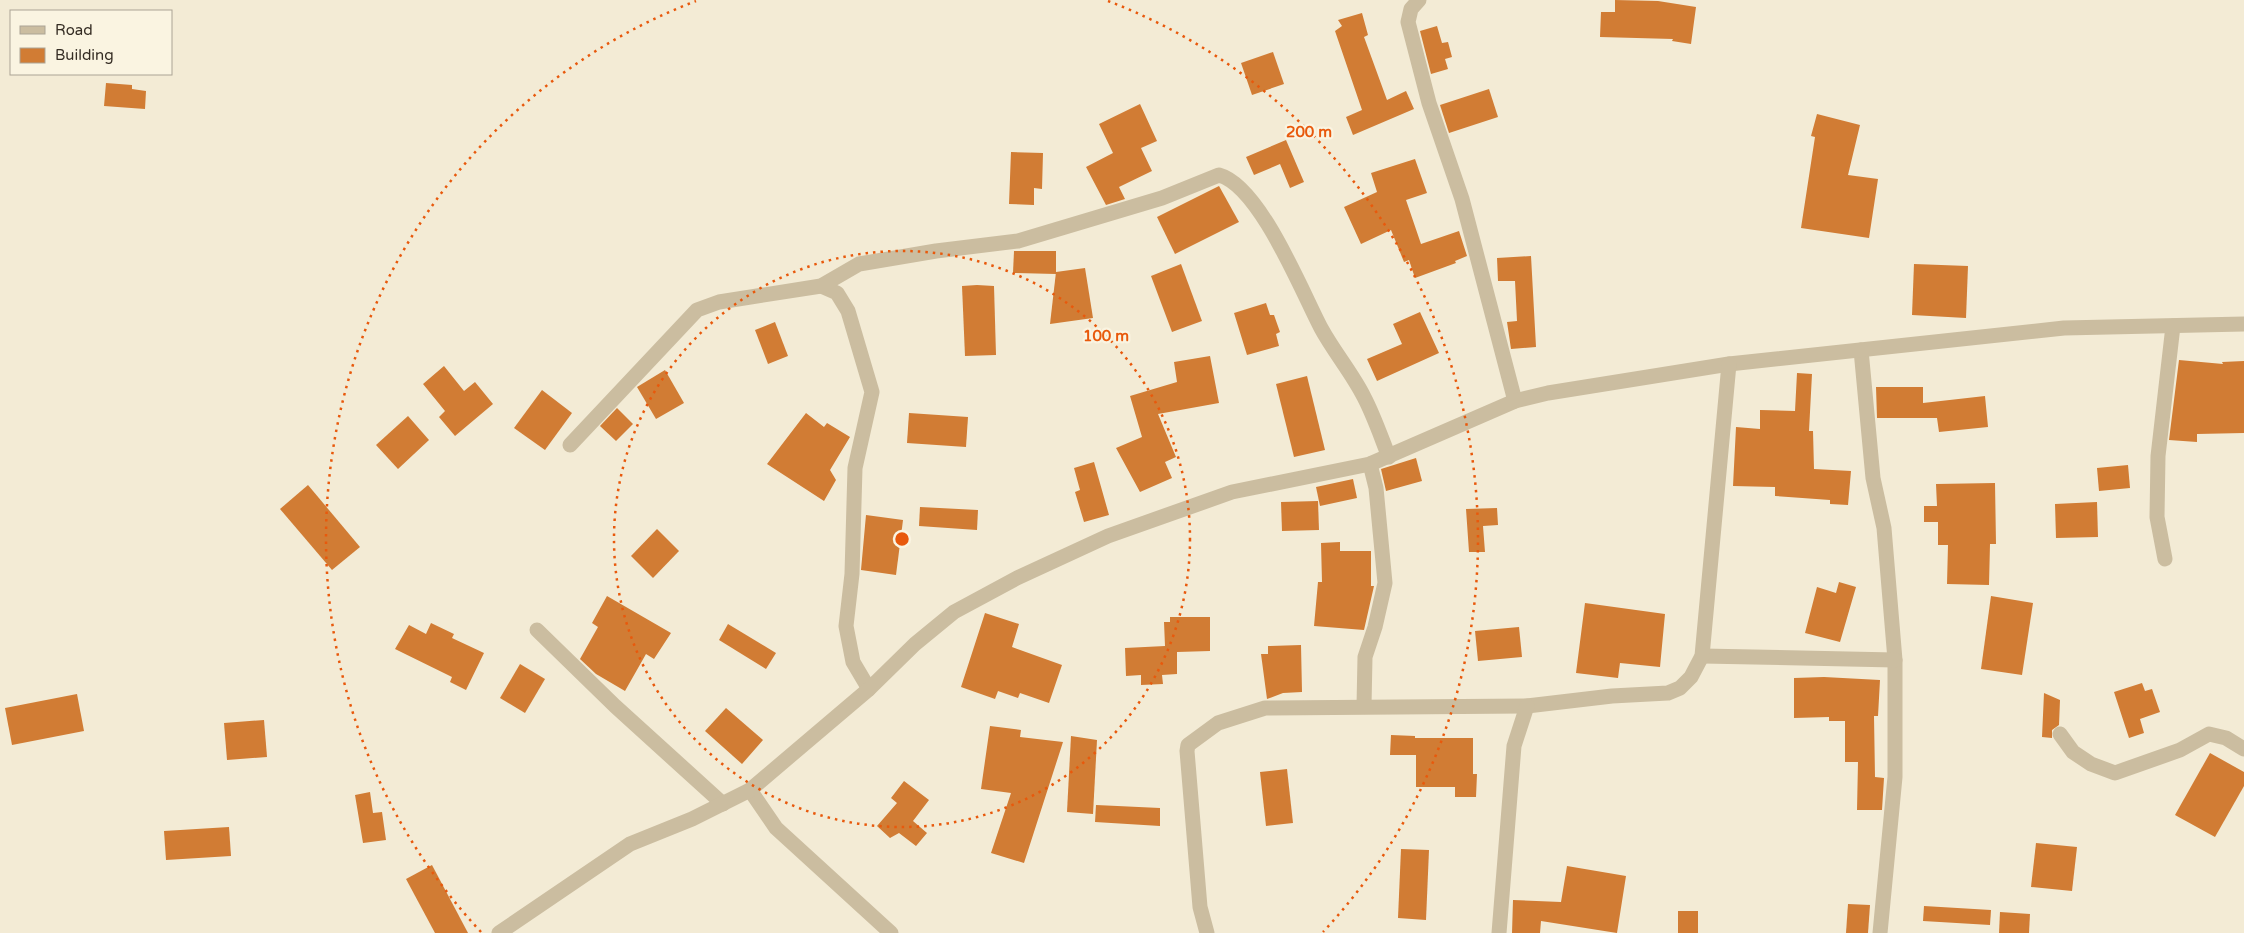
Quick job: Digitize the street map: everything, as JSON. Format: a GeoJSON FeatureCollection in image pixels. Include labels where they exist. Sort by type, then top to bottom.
{"type":"FeatureCollection","features":[{"type":"Feature","properties":{"kind":"street"},"geometry":{"type":"LineString","coordinates":[[1419,0],[1411,9],[1408,22],[1429,103],[1462,199],[1515,401]]}},
{"type":"Feature","properties":{"kind":"street"},"geometry":{"type":"LineString","coordinates":[[570,445],[697,310],[719,302],[821,286],[859,264],[1018,240],[1162,198],[1220,175],[1229,178],[1240,188],[1274,234],[1322,330],[1364,396],[1389,457]]}},
{"type":"Feature","properties":{"kind":"street"},"geometry":{"type":"LineString","coordinates":[[821,286],[837,292],[848,311],[872,392],[856,468],[852,574],[846,626],[853,662],[868,689]]}},
{"type":"Feature","properties":{"kind":"street"},"geometry":{"type":"LineString","coordinates":[[499,933],[630,844],[692,819],[750,790],[868,689],[915,644],[954,612],[1017,578],[1108,536],[1232,492],[1370,464],[1515,401],[1548,393],[1729,364],[2064,328],[2244,324]]}},
{"type":"Feature","properties":{"kind":"street"},"geometry":{"type":"LineString","coordinates":[[2165,558],[2158,517],[2158,456],[2173,326]]}},
{"type":"Feature","properties":{"kind":"street"},"geometry":{"type":"LineString","coordinates":[[1861,350],[1872,478],[1884,528],[1894,660],[1896,777],[1880,933]]}},
{"type":"Feature","properties":{"kind":"street"},"geometry":{"type":"LineString","coordinates":[[1207,933],[1200,906],[1188,745],[1218,723],[1265,708],[1527,706],[1612,696],[1668,694],[1680,688],[1702,656],[1729,364]]}},
{"type":"Feature","properties":{"kind":"street"},"geometry":{"type":"LineString","coordinates":[[1364,706],[1365,657],[1375,627],[1385,583],[1377,497],[1370,464]]}},
{"type":"Feature","properties":{"kind":"street"},"geometry":{"type":"LineString","coordinates":[[537,630],[614,706],[723,804]]}},
{"type":"Feature","properties":{"kind":"street"},"geometry":{"type":"LineString","coordinates":[[1702,656],[1894,660]]}},
{"type":"Feature","properties":{"kind":"street"},"geometry":{"type":"LineString","coordinates":[[1499,933],[1514,746],[1527,706]]}},
{"type":"Feature","properties":{"kind":"street"},"geometry":{"type":"LineString","coordinates":[[2060,734],[2073,752],[2091,764],[2115,773],[2180,750],[2209,734],[2226,738],[2244,749]]}},
{"type":"Feature","properties":{"kind":"street"},"geometry":{"type":"LineString","coordinates":[[750,790],[776,828],[891,933]]}},
{"type":"Feature","properties":{"kind":"building"},"geometry":{"type":"Polygon","coordinates":[[[1615,0],[1658,1],[1696,7],[1691,44],[1672,41],[1673,39],[1600,37],[1601,12],[1615,12],[1615,0]]]}},
{"type":"Feature","properties":{"kind":"building"},"geometry":{"type":"Polygon","coordinates":[[[1362,13],[1368,35],[1364,37],[1387,100],[1406,91],[1414,109],[1353,135],[1346,117],[1362,110],[1335,31],[1342,26],[1338,20],[1362,13]]]}},
{"type":"Feature","properties":{"kind":"building"},"geometry":{"type":"Polygon","coordinates":[[[1437,26],[1442,43],[1448,42],[1452,57],[1445,59],[1448,69],[1431,74],[1420,31],[1437,26]]]}},
{"type":"Feature","properties":{"kind":"building"},"geometry":{"type":"Polygon","coordinates":[[[1273,52],[1284,84],[1252,95],[1241,63],[1273,52]]]}},
{"type":"Feature","properties":{"kind":"building"},"geometry":{"type":"Polygon","coordinates":[[[106,83],[132,85],[132,89],[146,91],[145,109],[104,106],[106,83]]]}},
{"type":"Feature","properties":{"kind":"building"},"geometry":{"type":"Polygon","coordinates":[[[1489,89],[1498,117],[1449,133],[1440,105],[1489,89]]]}},
{"type":"Feature","properties":{"kind":"building"},"geometry":{"type":"Polygon","coordinates":[[[1140,104],[1157,141],[1141,148],[1152,171],[1119,187],[1125,199],[1106,205],[1086,167],[1113,153],[1099,124],[1140,104]]]}},
{"type":"Feature","properties":{"kind":"building"},"geometry":{"type":"Polygon","coordinates":[[[1817,114],[1860,125],[1848,175],[1878,179],[1869,238],[1801,228],[1815,137],[1811,136],[1817,114]]]}},
{"type":"Feature","properties":{"kind":"building"},"geometry":{"type":"Polygon","coordinates":[[[1286,140],[1304,182],[1290,188],[1280,164],[1254,175],[1246,157],[1286,140]]]}},
{"type":"Feature","properties":{"kind":"building"},"geometry":{"type":"Polygon","coordinates":[[[1011,152],[1043,153],[1042,189],[1034,188],[1034,205],[1009,204],[1011,152]]]}},
{"type":"Feature","properties":{"kind":"building"},"geometry":{"type":"Polygon","coordinates":[[[1415,159],[1427,193],[1406,200],[1421,244],[1459,231],[1467,256],[1455,261],[1456,263],[1415,278],[1409,260],[1404,262],[1391,230],[1361,244],[1344,207],[1377,192],[1371,173],[1415,159]]]}},
{"type":"Feature","properties":{"kind":"building"},"geometry":{"type":"Polygon","coordinates":[[[1219,186],[1239,222],[1175,254],[1157,217],[1219,186]]]}},
{"type":"Feature","properties":{"kind":"building"},"geometry":{"type":"Polygon","coordinates":[[[1014,251],[1056,251],[1056,274],[1013,273],[1014,251]]]}},
{"type":"Feature","properties":{"kind":"building"},"geometry":{"type":"Polygon","coordinates":[[[1531,256],[1536,347],[1511,349],[1507,322],[1517,321],[1515,281],[1498,281],[1497,258],[1531,256]]]}},
{"type":"Feature","properties":{"kind":"building"},"geometry":{"type":"Polygon","coordinates":[[[1181,264],[1202,321],[1172,332],[1151,276],[1181,264]]]}},
{"type":"Feature","properties":{"kind":"building"},"geometry":{"type":"Polygon","coordinates":[[[1914,264],[1968,266],[1966,318],[1912,315],[1914,264]]]}},
{"type":"Feature","properties":{"kind":"building"},"geometry":{"type":"Polygon","coordinates":[[[1085,268],[1093,318],[1050,324],[1056,272],[1085,268]]]}},
{"type":"Feature","properties":{"kind":"building"},"geometry":{"type":"Polygon","coordinates":[[[962,286],[994,286],[996,355],[965,356],[962,286]]]}},
{"type":"Feature","properties":{"kind":"building"},"geometry":{"type":"Polygon","coordinates":[[[1266,303],[1270,315],[1274,315],[1280,332],[1276,334],[1279,346],[1247,355],[1234,313],[1266,303]]]}},
{"type":"Feature","properties":{"kind":"building"},"geometry":{"type":"Polygon","coordinates":[[[1420,312],[1439,353],[1377,381],[1367,359],[1402,344],[1393,324],[1420,312]]]}},
{"type":"Feature","properties":{"kind":"building"},"geometry":{"type":"Polygon","coordinates":[[[775,322],[788,356],[768,364],[755,330],[775,322]]]}},
{"type":"Feature","properties":{"kind":"building"},"geometry":{"type":"Polygon","coordinates":[[[1210,356],[1219,403],[1158,414],[1176,457],[1165,462],[1172,478],[1140,492],[1116,448],[1142,437],[1130,396],[1177,382],[1174,362],[1210,356]]]}},
{"type":"Feature","properties":{"kind":"building"},"geometry":{"type":"Polygon","coordinates":[[[2179,360],[2223,364],[2222,362],[2244,361],[2244,433],[2197,434],[2197,442],[2169,440],[2179,360]]]}},
{"type":"Feature","properties":{"kind":"building"},"geometry":{"type":"Polygon","coordinates":[[[444,366],[464,391],[475,382],[493,404],[455,436],[439,417],[445,411],[423,384],[444,366]]]}},
{"type":"Feature","properties":{"kind":"building"},"geometry":{"type":"Polygon","coordinates":[[[665,370],[684,403],[656,419],[637,387],[665,370]]]}},
{"type":"Feature","properties":{"kind":"building"},"geometry":{"type":"Polygon","coordinates":[[[1797,373],[1812,374],[1809,431],[1813,431],[1814,469],[1851,471],[1848,505],[1830,504],[1830,500],[1775,496],[1775,487],[1733,486],[1736,427],[1760,429],[1760,410],[1795,411],[1797,373]]]}},
{"type":"Feature","properties":{"kind":"building"},"geometry":{"type":"Polygon","coordinates":[[[1307,376],[1325,450],[1294,457],[1276,384],[1307,376]]]}},
{"type":"Feature","properties":{"kind":"building"},"geometry":{"type":"Polygon","coordinates":[[[1876,387],[1923,387],[1923,403],[1985,396],[1988,427],[1939,432],[1937,418],[1877,418],[1876,387]]]}},
{"type":"Feature","properties":{"kind":"building"},"geometry":{"type":"Polygon","coordinates":[[[542,390],[572,413],[545,450],[514,428],[542,390]]]}},
{"type":"Feature","properties":{"kind":"building"},"geometry":{"type":"Polygon","coordinates":[[[617,408],[633,424],[616,441],[600,426],[617,408]]]}},
{"type":"Feature","properties":{"kind":"building"},"geometry":{"type":"Polygon","coordinates":[[[806,413],[824,427],[827,423],[850,437],[830,470],[836,480],[824,501],[767,464],[806,413]]]}},
{"type":"Feature","properties":{"kind":"building"},"geometry":{"type":"Polygon","coordinates":[[[909,413],[968,417],[966,447],[907,443],[909,413]]]}},
{"type":"Feature","properties":{"kind":"building"},"geometry":{"type":"Polygon","coordinates":[[[408,416],[429,440],[398,469],[376,445],[408,416]]]}},
{"type":"Feature","properties":{"kind":"building"},"geometry":{"type":"Polygon","coordinates":[[[1416,458],[1422,481],[1386,491],[1381,469],[1416,458]]]}},
{"type":"Feature","properties":{"kind":"building"},"geometry":{"type":"Polygon","coordinates":[[[1094,462],[1109,515],[1084,522],[1075,492],[1080,490],[1074,468],[1094,462]]]}},
{"type":"Feature","properties":{"kind":"building"},"geometry":{"type":"Polygon","coordinates":[[[2128,465],[2130,488],[2099,491],[2097,468],[2128,465]]]}},
{"type":"Feature","properties":{"kind":"building"},"geometry":{"type":"Polygon","coordinates":[[[1353,479],[1357,498],[1320,506],[1316,487],[1353,479]]]}},
{"type":"Feature","properties":{"kind":"building"},"geometry":{"type":"Polygon","coordinates":[[[1995,483],[1996,544],[1990,544],[1989,585],[1947,584],[1948,545],[1938,545],[1938,522],[1924,522],[1924,506],[1937,506],[1936,484],[1995,483]]]}},
{"type":"Feature","properties":{"kind":"building"},"geometry":{"type":"Polygon","coordinates":[[[308,485],[360,547],[332,570],[280,509],[308,485]]]}},
{"type":"Feature","properties":{"kind":"building"},"geometry":{"type":"Polygon","coordinates":[[[1318,501],[1319,530],[1282,531],[1281,502],[1318,501]]]}},
{"type":"Feature","properties":{"kind":"building"},"geometry":{"type":"Polygon","coordinates":[[[2097,502],[2098,537],[2056,538],[2055,504],[2097,502]]]}},
{"type":"Feature","properties":{"kind":"building"},"geometry":{"type":"Polygon","coordinates":[[[920,507],[978,510],[977,530],[919,526],[920,507]]]}},
{"type":"Feature","properties":{"kind":"building"},"geometry":{"type":"Polygon","coordinates":[[[1497,508],[1498,525],[1483,526],[1485,552],[1469,552],[1466,509],[1497,508]]]}},
{"type":"Feature","properties":{"kind":"building"},"geometry":{"type":"Polygon","coordinates":[[[866,515],[903,520],[896,575],[861,570],[866,515]]]}},
{"type":"Feature","properties":{"kind":"building"},"geometry":{"type":"Polygon","coordinates":[[[657,529],[679,551],[653,578],[631,556],[657,529]]]}},
{"type":"Feature","properties":{"kind":"building"},"geometry":{"type":"Polygon","coordinates":[[[1340,542],[1340,551],[1371,551],[1371,586],[1374,586],[1364,630],[1314,626],[1318,582],[1322,582],[1321,543],[1340,542]]]}},
{"type":"Feature","properties":{"kind":"building"},"geometry":{"type":"Polygon","coordinates":[[[1839,582],[1856,587],[1840,642],[1805,633],[1817,587],[1836,593],[1839,582]]]}},
{"type":"Feature","properties":{"kind":"building"},"geometry":{"type":"Polygon","coordinates":[[[607,596],[671,633],[654,659],[646,654],[625,691],[596,674],[580,659],[598,627],[592,623],[607,596]]]}},
{"type":"Feature","properties":{"kind":"building"},"geometry":{"type":"Polygon","coordinates":[[[1991,596],[2033,603],[2022,675],[1981,669],[1991,596]]]}},
{"type":"Feature","properties":{"kind":"building"},"geometry":{"type":"Polygon","coordinates":[[[1585,603],[1665,614],[1660,667],[1620,663],[1618,678],[1576,673],[1585,603]]]}},
{"type":"Feature","properties":{"kind":"building"},"geometry":{"type":"Polygon","coordinates":[[[985,613],[1019,624],[1012,647],[1062,665],[1049,703],[1020,693],[1018,698],[998,691],[995,699],[961,687],[985,613]]]}},
{"type":"Feature","properties":{"kind":"building"},"geometry":{"type":"Polygon","coordinates":[[[1170,617],[1210,617],[1210,651],[1177,652],[1177,674],[1162,675],[1163,684],[1141,685],[1141,675],[1126,676],[1125,648],[1165,646],[1164,622],[1170,622],[1170,617]]]}},
{"type":"Feature","properties":{"kind":"building"},"geometry":{"type":"Polygon","coordinates":[[[431,623],[454,634],[452,638],[484,653],[466,690],[450,682],[452,677],[395,649],[409,625],[426,634],[431,623]]]}},
{"type":"Feature","properties":{"kind":"building"},"geometry":{"type":"Polygon","coordinates":[[[728,624],[776,653],[766,669],[719,640],[728,624]]]}},
{"type":"Feature","properties":{"kind":"building"},"geometry":{"type":"Polygon","coordinates":[[[1519,627],[1522,657],[1478,661],[1475,631],[1519,627]]]}},
{"type":"Feature","properties":{"kind":"building"},"geometry":{"type":"Polygon","coordinates":[[[1301,645],[1302,692],[1283,693],[1267,699],[1261,654],[1268,654],[1268,646],[1301,645]]]}},
{"type":"Feature","properties":{"kind":"building"},"geometry":{"type":"Polygon","coordinates":[[[520,664],[545,679],[525,713],[500,698],[520,664]]]}},
{"type":"Feature","properties":{"kind":"building"},"geometry":{"type":"Polygon","coordinates":[[[1824,677],[1880,680],[1878,716],[1874,716],[1875,777],[1884,778],[1882,810],[1857,810],[1858,762],[1845,762],[1845,721],[1829,721],[1829,717],[1794,718],[1794,678],[1824,677]]]}},
{"type":"Feature","properties":{"kind":"building"},"geometry":{"type":"Polygon","coordinates":[[[2142,683],[2145,691],[2152,689],[2160,712],[2140,719],[2144,733],[2129,738],[2114,692],[2142,683]]]}},
{"type":"Feature","properties":{"kind":"building"},"geometry":{"type":"Polygon","coordinates":[[[2044,693],[2060,700],[2059,725],[2052,730],[2052,738],[2042,737],[2044,693]]]}},
{"type":"Feature","properties":{"kind":"building"},"geometry":{"type":"Polygon","coordinates":[[[77,694],[84,731],[12,745],[5,708],[77,694]]]}},
{"type":"Feature","properties":{"kind":"building"},"geometry":{"type":"Polygon","coordinates":[[[726,708],[763,740],[742,764],[705,731],[726,708]]]}},
{"type":"Feature","properties":{"kind":"building"},"geometry":{"type":"Polygon","coordinates":[[[264,720],[267,757],[227,760],[224,723],[264,720]]]}},
{"type":"Feature","properties":{"kind":"building"},"geometry":{"type":"Polygon","coordinates":[[[990,726],[1021,730],[1020,737],[1063,742],[1024,863],[991,853],[1011,793],[981,789],[990,726]]]}},
{"type":"Feature","properties":{"kind":"building"},"geometry":{"type":"Polygon","coordinates":[[[1391,735],[1415,736],[1415,738],[1473,738],[1473,774],[1477,774],[1476,797],[1455,797],[1455,787],[1416,787],[1416,755],[1390,755],[1391,735]]]}},
{"type":"Feature","properties":{"kind":"building"},"geometry":{"type":"Polygon","coordinates":[[[1071,736],[1097,740],[1093,814],[1067,812],[1071,736]]]}},
{"type":"Feature","properties":{"kind":"building"},"geometry":{"type":"Polygon","coordinates":[[[2210,753],[2244,772],[2244,786],[2215,837],[2175,815],[2210,753]]]}},
{"type":"Feature","properties":{"kind":"building"},"geometry":{"type":"Polygon","coordinates":[[[1287,769],[1293,823],[1266,826],[1260,772],[1287,769]]]}},
{"type":"Feature","properties":{"kind":"building"},"geometry":{"type":"Polygon","coordinates":[[[904,781],[929,800],[913,821],[927,833],[916,846],[899,833],[890,838],[877,826],[897,803],[891,798],[904,781]]]}},
{"type":"Feature","properties":{"kind":"building"},"geometry":{"type":"Polygon","coordinates":[[[370,792],[373,813],[382,812],[386,840],[363,843],[355,795],[370,792]]]}},
{"type":"Feature","properties":{"kind":"building"},"geometry":{"type":"Polygon","coordinates":[[[1096,805],[1160,808],[1160,826],[1095,822],[1096,805]]]}},
{"type":"Feature","properties":{"kind":"building"},"geometry":{"type":"Polygon","coordinates":[[[229,827],[231,856],[166,860],[164,831],[229,827]]]}},
{"type":"Feature","properties":{"kind":"building"},"geometry":{"type":"Polygon","coordinates":[[[2036,843],[2077,847],[2072,891],[2031,887],[2036,843]]]}},
{"type":"Feature","properties":{"kind":"building"},"geometry":{"type":"Polygon","coordinates":[[[1401,849],[1429,850],[1426,920],[1398,918],[1401,849]]]}},
{"type":"Feature","properties":{"kind":"building"},"geometry":{"type":"Polygon","coordinates":[[[432,865],[468,933],[435,933],[406,879],[432,865]]]}},
{"type":"Feature","properties":{"kind":"building"},"geometry":{"type":"Polygon","coordinates":[[[1567,866],[1626,876],[1617,933],[1541,921],[1540,933],[1512,933],[1513,900],[1561,902],[1567,866]]]}},
{"type":"Feature","properties":{"kind":"building"},"geometry":{"type":"Polygon","coordinates":[[[1848,904],[1870,905],[1868,933],[1846,933],[1848,904]]]}},
{"type":"Feature","properties":{"kind":"building"},"geometry":{"type":"Polygon","coordinates":[[[1924,906],[1991,910],[1990,925],[1923,921],[1924,906]]]}},
{"type":"Feature","properties":{"kind":"building"},"geometry":{"type":"Polygon","coordinates":[[[1678,911],[1698,911],[1698,933],[1678,933],[1678,911]]]}},
{"type":"Feature","properties":{"kind":"building"},"geometry":{"type":"Polygon","coordinates":[[[2000,912],[2030,914],[2029,933],[1999,933],[2000,912]]]}}]}
